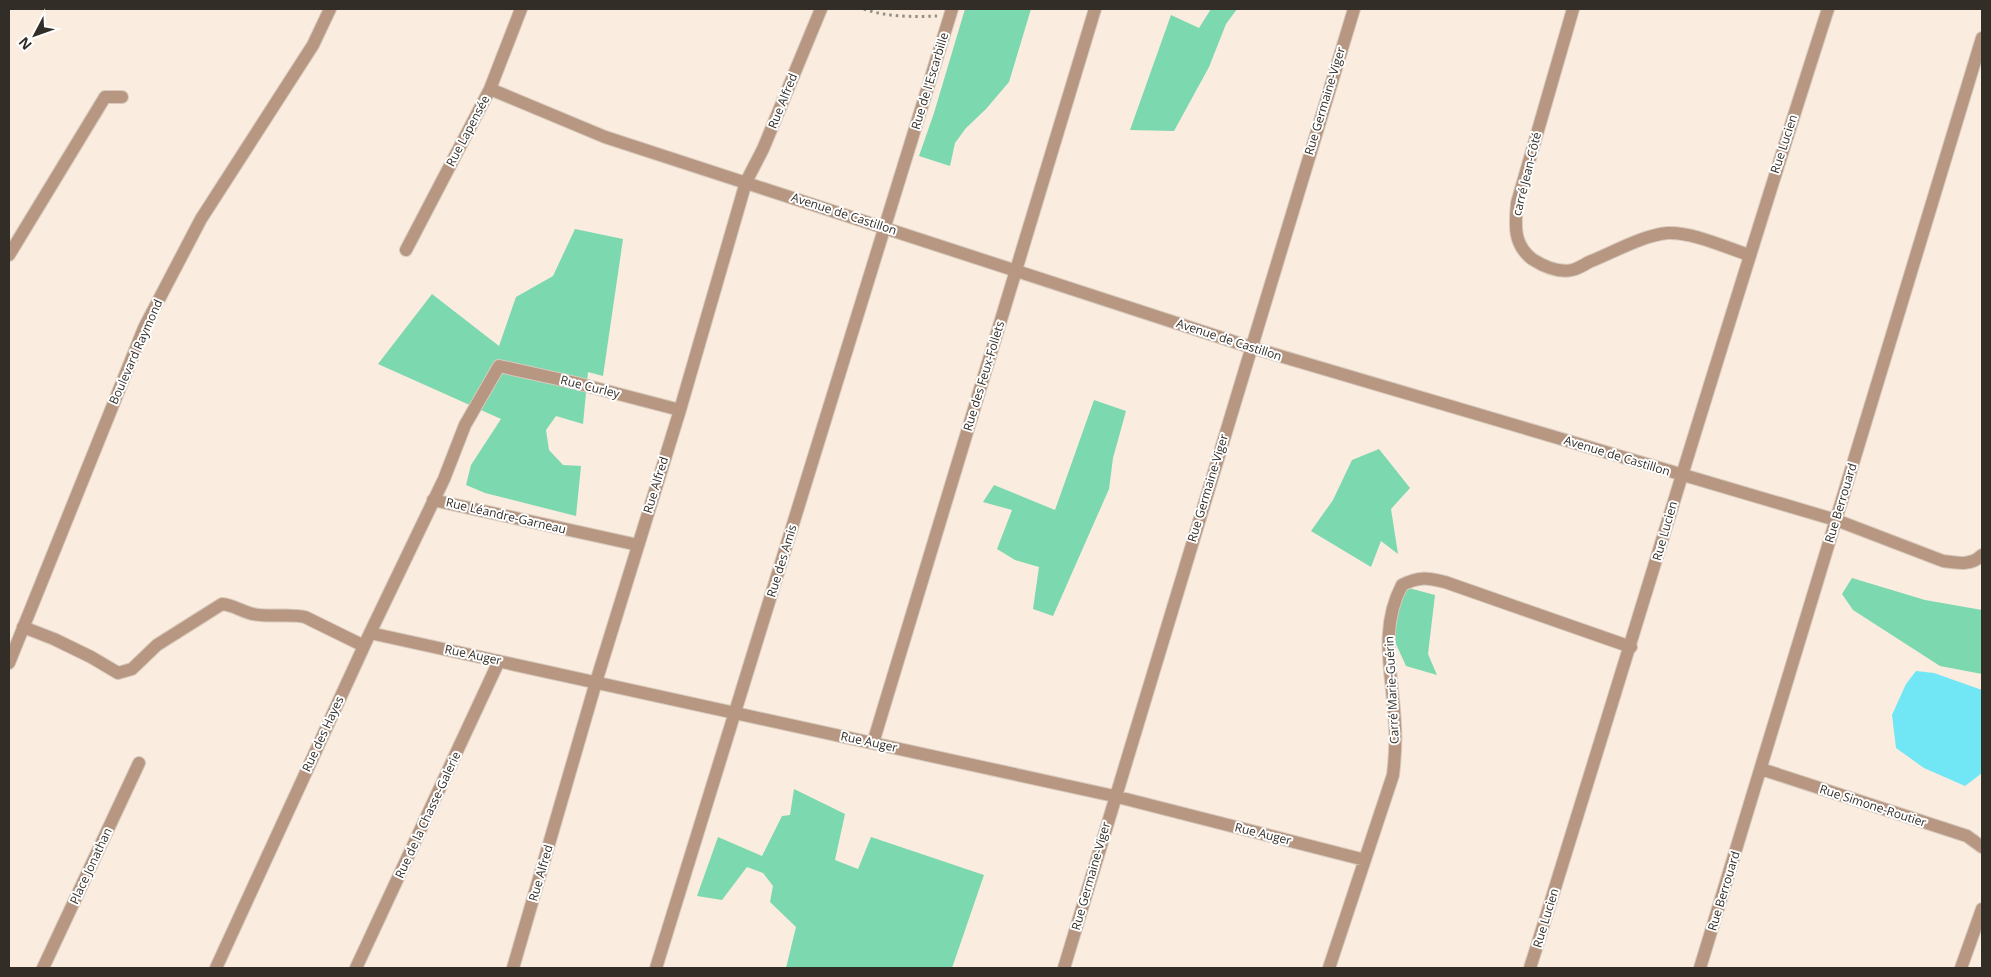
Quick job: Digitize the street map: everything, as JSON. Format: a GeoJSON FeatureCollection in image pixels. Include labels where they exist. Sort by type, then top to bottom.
{"type":"FeatureCollection","features":[{"type":"Feature","properties":{"kind":"street","name":"Boulevard Raymond"},"geometry":{"type":"LineString","coordinates":[[10,656],[144,328],[201,219],[313,45],[330,9]]}},
{"type":"Feature","properties":{"kind":"street","name":"Rue Lapensée"},"geometry":{"type":"LineString","coordinates":[[406,250],[490,89],[521,9]]}},
{"type":"Feature","properties":{"kind":"street","name":"Rue Alfred"},"geometry":{"type":"LineString","coordinates":[[513,968],[596,682],[680,410],[746,182],[763,149],[821,9]]}},
{"type":"Feature","properties":{"kind":"street","name":"Rue des Feux-Follets"},"geometry":{"type":"LineString","coordinates":[[873,743],[1095,9]]}},
{"type":"Feature","properties":{"kind":"street","name":"Rue Germaine-Viger"},"geometry":{"type":"LineString","coordinates":[[1064,968],[1114,796],[1354,9]]}},
{"type":"Feature","properties":{"kind":"street","name":"carré Jean-Côté"},"geometry":{"type":"LineString","coordinates":[[1573,9],[1517,203],[1515,227],[1518,242],[1528,256],[1539,264],[1556,270],[1571,270],[1651,236],[1668,233],[1687,236],[1749,254]]}},
{"type":"Feature","properties":{"kind":"street","name":"Rue Lucien"},"geometry":{"type":"LineString","coordinates":[[1530,968],[1631,647],[1749,254],[1828,9]]}},
{"type":"Feature","properties":{"kind":"street","name":"Rue de l'Escarbille"},"geometry":{"type":"LineString","coordinates":[[907,153],[951,12]]}},
{"type":"Feature","properties":{"kind":"street","name":"Rue Berrouard"},"geometry":{"type":"LineString","coordinates":[[1700,968],[1982,38]]}},
{"type":"Feature","properties":{"kind":"street","name":"Avenue de Castillon"},"geometry":{"type":"LineString","coordinates":[[490,89],[605,136],[1250,347],[1681,476],[1836,520],[1943,561],[1961,564],[1979,558]]}},
{"type":"Feature","properties":{"kind":"street"},"geometry":{"type":"LineString","coordinates":[[9,255],[105,97],[122,97]]}},
{"type":"Feature","properties":{"kind":"street","name":"Rue des Amis"},"geometry":{"type":"LineString","coordinates":[[656,968],[907,153]]}},
{"type":"Feature","properties":{"kind":"street","name":"Rue Curley"},"geometry":{"type":"LineString","coordinates":[[499,366],[576,382],[680,410]]}},
{"type":"Feature","properties":{"kind":"street","name":"Rue Léandre-Garneau"},"geometry":{"type":"LineString","coordinates":[[499,366],[465,425],[444,479],[432,500],[638,545]]}},
{"type":"Feature","properties":{"kind":"street","name":"Rue des Hayes"},"geometry":{"type":"LineString","coordinates":[[216,968],[432,500]]}},
{"type":"Feature","properties":{"kind":"street","name":"Carré Marie-Guérin"},"geometry":{"type":"LineString","coordinates":[[1329,968],[1393,775],[1396,748],[1388,655],[1388,633],[1392,610],[1402,584],[1414,579],[1428,578],[1445,582],[1631,647]]}},
{"type":"Feature","properties":{"kind":"street"},"geometry":{"type":"LineString","coordinates":[[23,627],[61,642],[118,673],[132,669],[157,645],[222,604],[231,605],[252,614],[305,617],[364,646]]}},
{"type":"Feature","properties":{"kind":"street","name":"Rue Auger"},"geometry":{"type":"LineString","coordinates":[[370,632],[1114,796],[1365,860]]}},
{"type":"Feature","properties":{"kind":"street","name":"Rue de la Chasse-Galerie"},"geometry":{"type":"LineString","coordinates":[[356,968],[499,661]]}},
{"type":"Feature","properties":{"kind":"street","name":"Place Jonathan"},"geometry":{"type":"LineString","coordinates":[[43,968],[138,763]]}},
{"type":"Feature","properties":{"kind":"street","name":"Rue Simone-Routier"},"geometry":{"type":"LineString","coordinates":[[1761,769],[1967,836],[1982,847]]}},
{"type":"Feature","properties":{"kind":"street"},"geometry":{"type":"LineString","coordinates":[[1961,968],[1982,909]]}},
{"type":"Feature","properties":{"kind":"path"},"geometry":{"type":"LineString","coordinates":[[864,9],[873,12],[920,17],[951,12]]}},
{"type":"Feature","properties":{"kind":"green space"},"geometry":{"type":"Polygon","coordinates":[[[965,9],[1031,9],[1009,82],[986,109],[966,128],[955,143],[950,166],[919,156],[965,9]]]}},
{"type":"Feature","properties":{"kind":"green space"},"geometry":{"type":"Polygon","coordinates":[[[1211,9],[1237,9],[1226,24],[1209,67],[1174,131],[1130,130],[1171,15],[1199,28],[1211,9]]]}},
{"type":"Feature","properties":{"kind":"green space"},"geometry":{"type":"Polygon","coordinates":[[[575,229],[623,239],[603,376],[588,372],[583,424],[556,416],[546,430],[549,450],[563,465],[581,466],[576,516],[485,493],[466,485],[471,465],[501,419],[378,364],[432,294],[499,346],[516,297],[553,276],[575,229]]]}},
{"type":"Feature","properties":{"kind":"green space"},"geometry":{"type":"Polygon","coordinates":[[[1094,400],[1126,411],[1113,458],[1109,489],[1053,616],[1033,609],[1039,567],[1015,560],[997,549],[1012,510],[983,502],[994,485],[1055,510],[1094,400]]]}},
{"type":"Feature","properties":{"kind":"green space"},"geometry":{"type":"Polygon","coordinates":[[[1379,449],[1410,488],[1391,509],[1398,554],[1381,541],[1371,567],[1311,531],[1333,500],[1352,460],[1379,449]]]}},
{"type":"Feature","properties":{"kind":"green space"},"geometry":{"type":"Polygon","coordinates":[[[1852,578],[1925,600],[1982,610],[1982,674],[1940,666],[1853,610],[1842,594],[1852,578]]]}},
{"type":"Feature","properties":{"kind":"green space"},"geometry":{"type":"Polygon","coordinates":[[[1405,587],[1435,595],[1428,654],[1437,675],[1406,666],[1396,644],[1394,627],[1405,587]]]}},
{"type":"Feature","properties":{"kind":"green space"},"geometry":{"type":"Polygon","coordinates":[[[794,789],[845,814],[835,860],[858,869],[871,837],[984,875],[952,968],[786,968],[796,927],[770,902],[773,886],[763,873],[747,867],[722,900],[697,896],[718,837],[762,856],[782,816],[790,815],[794,789]]]}},
{"type":"Feature","properties":{"kind":"water"},"geometry":{"type":"Polygon","coordinates":[[[1916,671],[1934,673],[1982,690],[1982,773],[1965,786],[1924,768],[1896,748],[1892,715],[1906,684],[1916,671]]]}}]}
